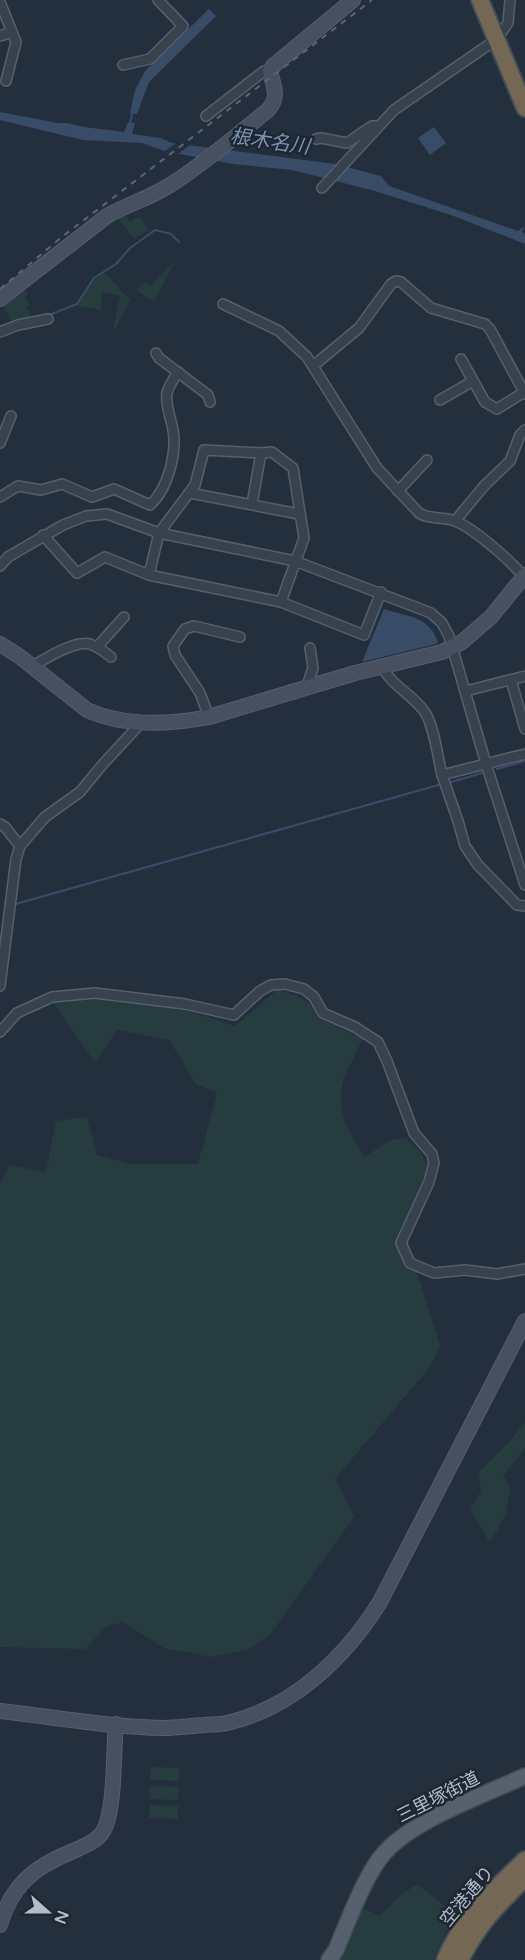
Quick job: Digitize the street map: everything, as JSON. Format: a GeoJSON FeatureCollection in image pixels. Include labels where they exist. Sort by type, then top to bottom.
{"type":"FeatureCollection","features":[{"type":"Feature","properties":{"kind":"highway"},"geometry":{"type":"LineString","coordinates":[[480,0],[525,80]]}},
{"type":"Feature","properties":{"kind":"highway"},"geometry":{"type":"LineString","coordinates":[[492,0],[525,108]]}},
{"type":"Feature","properties":{"kind":"highway","name":"空港通り"},"geometry":{"type":"LineString","coordinates":[[445,1960],[472,1914],[525,1860]]}},
{"type":"Feature","properties":{"kind":"highway","name":"空港通り"},"geometry":{"type":"LineString","coordinates":[[460,1960],[480,1925],[525,1878]]}},
{"type":"Feature","properties":{"kind":"main road","name":"三里塚街道"},"geometry":{"type":"LineString","coordinates":[[329,1960],[336,1950],[369,1876],[384,1854],[402,1836],[420,1824],[525,1776]]}},
{"type":"Feature","properties":{"kind":"street"},"geometry":{"type":"LineString","coordinates":[[123,65],[150,59],[183,26],[158,0]]}},
{"type":"Feature","properties":{"kind":"street"},"geometry":{"type":"LineString","coordinates":[[270,71],[276,63],[353,0]]}},
{"type":"Feature","properties":{"kind":"street"},"geometry":{"type":"LineString","coordinates":[[322,188],[401,104],[501,34],[509,19],[510,0]]}},
{"type":"Feature","properties":{"kind":"street"},"geometry":{"type":"LineString","coordinates":[[0,2],[16,42],[6,81]]}},
{"type":"Feature","properties":{"kind":"street"},"geometry":{"type":"LineString","coordinates":[[0,36],[12,32]]}},
{"type":"Feature","properties":{"kind":"street"},"geometry":{"type":"LineString","coordinates":[[206,116],[264,71],[270,71]]}},
{"type":"Feature","properties":{"kind":"street"},"geometry":{"type":"LineString","coordinates":[[0,299],[107,216],[128,204],[163,190],[267,111],[273,104],[275,88],[270,71]]}},
{"type":"Feature","properties":{"kind":"street"},"geometry":{"type":"LineString","coordinates":[[316,139],[347,143],[372,126],[378,127]]}},
{"type":"Feature","properties":{"kind":"street"},"geometry":{"type":"LineString","coordinates":[[313,366],[358,328],[391,284],[396,281],[401,282],[431,308],[485,324],[490,328],[525,393],[497,409],[485,402],[461,360]]}},
{"type":"Feature","properties":{"kind":"street"},"geometry":{"type":"LineString","coordinates":[[0,644],[19,656],[87,710],[117,721],[141,723],[187,721],[209,717],[442,652],[462,642],[491,617],[525,576],[455,521],[422,515],[377,468],[307,357],[279,330],[223,304]]}},
{"type":"Feature","properties":{"kind":"street"},"geometry":{"type":"LineString","coordinates":[[0,332],[18,325],[48,320]]}},
{"type":"Feature","properties":{"kind":"street"},"geometry":{"type":"LineString","coordinates":[[156,353],[159,358],[208,395],[210,402]]}},
{"type":"Feature","properties":{"kind":"street"},"geometry":{"type":"LineString","coordinates":[[0,497],[18,486],[41,490],[62,484],[92,497],[114,489],[150,505],[165,483],[171,462],[174,432],[167,392],[178,372]]}},
{"type":"Feature","properties":{"kind":"street"},"geometry":{"type":"LineString","coordinates":[[440,400],[473,381]]}},
{"type":"Feature","properties":{"kind":"street"},"geometry":{"type":"LineString","coordinates":[[0,443],[11,416]]}},
{"type":"Feature","properties":{"kind":"street"},"geometry":{"type":"LineString","coordinates":[[0,422],[6,431]]}},
{"type":"Feature","properties":{"kind":"street"},"geometry":{"type":"LineString","coordinates":[[455,521],[484,486],[510,461],[520,435],[525,430]]}},
{"type":"Feature","properties":{"kind":"street"},"geometry":{"type":"LineString","coordinates":[[149,575],[159,533],[195,485],[204,450],[272,452],[293,468],[304,538],[281,602]]}},
{"type":"Feature","properties":{"kind":"street"},"geometry":{"type":"LineString","coordinates":[[252,504],[261,453]]}},
{"type":"Feature","properties":{"kind":"street"},"geometry":{"type":"LineString","coordinates":[[398,491],[427,460]]}},
{"type":"Feature","properties":{"kind":"street"},"geometry":{"type":"LineString","coordinates":[[190,493],[299,514]]}},
{"type":"Feature","properties":{"kind":"street"},"geometry":{"type":"LineString","coordinates":[[0,566],[8,557],[43,535],[86,516],[107,514],[159,533],[295,561],[431,613],[442,623],[450,636],[486,764],[524,874],[525,885]]}},
{"type":"Feature","properties":{"kind":"street"},"geometry":{"type":"LineString","coordinates":[[43,535],[77,573],[105,557],[149,575],[281,602],[364,635],[381,592]]}},
{"type":"Feature","properties":{"kind":"street"},"geometry":{"type":"LineString","coordinates":[[97,647],[124,617]]}},
{"type":"Feature","properties":{"kind":"street"},"geometry":{"type":"LineString","coordinates":[[209,717],[200,693],[175,655],[173,646],[185,629],[194,626],[240,637]]}},
{"type":"Feature","properties":{"kind":"street"},"geometry":{"type":"LineString","coordinates":[[31,667],[84,643],[97,647],[111,657]]}},
{"type":"Feature","properties":{"kind":"street"},"geometry":{"type":"LineString","coordinates":[[306,689],[313,668],[310,648]]}},
{"type":"Feature","properties":{"kind":"street"},"geometry":{"type":"LineString","coordinates":[[382,667],[387,678],[424,711],[430,723],[443,777],[465,846],[478,865],[517,905],[525,906]]}},
{"type":"Feature","properties":{"kind":"street"},"geometry":{"type":"LineString","coordinates":[[466,691],[525,676]]}},
{"type":"Feature","properties":{"kind":"street"},"geometry":{"type":"LineString","coordinates":[[511,680],[525,729]]}},
{"type":"Feature","properties":{"kind":"street"},"geometry":{"type":"LineString","coordinates":[[0,986],[15,859],[21,846],[45,817],[80,792],[141,723]]}},
{"type":"Feature","properties":{"kind":"street"},"geometry":{"type":"LineString","coordinates":[[443,777],[525,754]]}},
{"type":"Feature","properties":{"kind":"street"},"geometry":{"type":"LineString","coordinates":[[0,824],[21,846]]}},
{"type":"Feature","properties":{"kind":"street"},"geometry":{"type":"LineString","coordinates":[[0,1032],[17,1012],[52,997],[95,993],[200,1006],[226,1015],[234,1015],[260,991],[271,985],[285,984],[304,989],[314,997],[323,1013],[355,1027],[378,1042],[414,1133],[432,1154],[435,1163],[429,1182],[401,1243],[410,1263],[434,1273],[465,1270],[497,1274],[525,1269]]}},
{"type":"Feature","properties":{"kind":"street"},"geometry":{"type":"LineString","coordinates":[[0,1711],[163,1728],[224,1724],[261,1711],[289,1696],[318,1676],[366,1625],[380,1602],[525,1321]]}},
{"type":"Feature","properties":{"kind":"street"},"geometry":{"type":"LineString","coordinates":[[0,1925],[14,1892],[36,1869],[50,1860],[87,1845],[103,1832],[110,1812],[116,1724]]}},
{"type":"Feature","properties":{"kind":"green space"},"geometry":{"type":"Polygon","coordinates":[[[126,216],[130,222],[140,216],[149,230],[134,239],[118,219],[126,216]]]}},
{"type":"Feature","properties":{"kind":"green space"},"geometry":{"type":"Polygon","coordinates":[[[174,262],[154,302],[136,290],[146,282],[151,286],[174,262]]]}},
{"type":"Feature","properties":{"kind":"green space"},"geometry":{"type":"Polygon","coordinates":[[[105,273],[130,300],[116,328],[113,328],[120,296],[103,292],[100,310],[77,306],[94,280],[105,273]]]}},
{"type":"Feature","properties":{"kind":"green space"},"geometry":{"type":"Polygon","coordinates":[[[23,286],[28,295],[25,297],[30,305],[27,307],[32,318],[12,323],[2,303],[23,286]]]}},
{"type":"Feature","properties":{"kind":"green space"},"geometry":{"type":"Polygon","coordinates":[[[277,990],[297,996],[311,1004],[318,1018],[362,1038],[344,1080],[341,1096],[346,1124],[365,1157],[390,1140],[406,1138],[420,1151],[428,1167],[404,1230],[440,1346],[430,1367],[335,1479],[354,1517],[270,1635],[247,1650],[211,1657],[164,1648],[123,1622],[107,1626],[85,1649],[0,1647],[0,1185],[9,1165],[46,1172],[56,1121],[87,1117],[97,1155],[131,1164],[198,1164],[217,1093],[196,1084],[169,1040],[117,1030],[95,1063],[53,1002],[96,997],[185,1010],[235,1026],[277,990]]]}},
{"type":"Feature","properties":{"kind":"green space"},"geometry":{"type":"Polygon","coordinates":[[[525,1422],[525,1448],[503,1476],[511,1487],[505,1516],[490,1543],[470,1509],[481,1491],[479,1472],[512,1439],[525,1422]]]}},
{"type":"Feature","properties":{"kind":"green space"},"geometry":{"type":"Polygon","coordinates":[[[151,1767],[179,1768],[179,1781],[150,1780],[151,1767]]]}},
{"type":"Feature","properties":{"kind":"green space"},"geometry":{"type":"Polygon","coordinates":[[[150,1786],[179,1787],[178,1800],[149,1799],[150,1786]]]}},
{"type":"Feature","properties":{"kind":"green space"},"geometry":{"type":"Polygon","coordinates":[[[150,1805],[178,1806],[178,1819],[149,1818],[150,1805]]]}},
{"type":"Feature","properties":{"kind":"green space"},"geometry":{"type":"Polygon","coordinates":[[[417,1884],[457,1916],[445,1934],[433,1960],[339,1960],[363,1908],[380,1916],[398,1897],[417,1884]]]}},
{"type":"Feature","properties":{"kind":"water"},"geometry":{"type":"Polygon","coordinates":[[[209,9],[216,16],[149,82],[137,114],[130,113],[135,90],[145,71],[209,9]]]}},
{"type":"Feature","properties":{"kind":"water"},"geometry":{"type":"Polygon","coordinates":[[[0,112],[124,132],[128,122],[135,123],[132,134],[161,138],[172,143],[335,164],[381,176],[389,186],[518,231],[524,226],[522,232],[525,234],[525,244],[451,215],[375,191],[292,170],[233,164],[164,151],[142,143],[83,140],[0,120],[0,112]]]}},
{"type":"Feature","properties":{"kind":"water"},"geometry":{"type":"Polygon","coordinates":[[[434,127],[446,143],[430,155],[418,138],[434,127]]]}},
{"type":"Feature","properties":{"kind":"water"},"geometry":{"type":"Polygon","coordinates":[[[384,609],[423,622],[434,633],[438,642],[362,662],[384,609]]]}},
{"type":"Feature","properties":{"kind":"pier"},"geometry":{"type":"Polygon","coordinates":[[[179,141],[193,143],[175,156],[161,154],[179,141]]]}},
{"type":"Feature","properties":{"kind":"waterway"},"geometry":{"type":"LineString","coordinates":[[130,123],[133,111]]}},
{"type":"Feature","properties":{"kind":"waterway"},"geometry":{"type":"LineString","coordinates":[[49,315],[77,304],[94,278],[116,264],[130,248],[155,230],[171,234],[179,242]]}},
{"type":"Feature","properties":{"kind":"waterway"},"geometry":{"type":"LineString","coordinates":[[497,769],[525,761]]}},
{"type":"Feature","properties":{"kind":"waterway"},"geometry":{"type":"LineString","coordinates":[[448,783],[482,773]]}},
{"type":"Feature","properties":{"kind":"waterway"},"geometry":{"type":"LineString","coordinates":[[12,905],[442,784]]}},
{"type":"Feature","properties":{"kind":"railway"},"geometry":{"type":"LineString","coordinates":[[0,289],[63,236],[372,0]]}},
{"type":"Feature","properties":{"kind":"water label","name":"根木名川"},"geometry":{"type":"Point","coordinates":[270,141]}}]}
